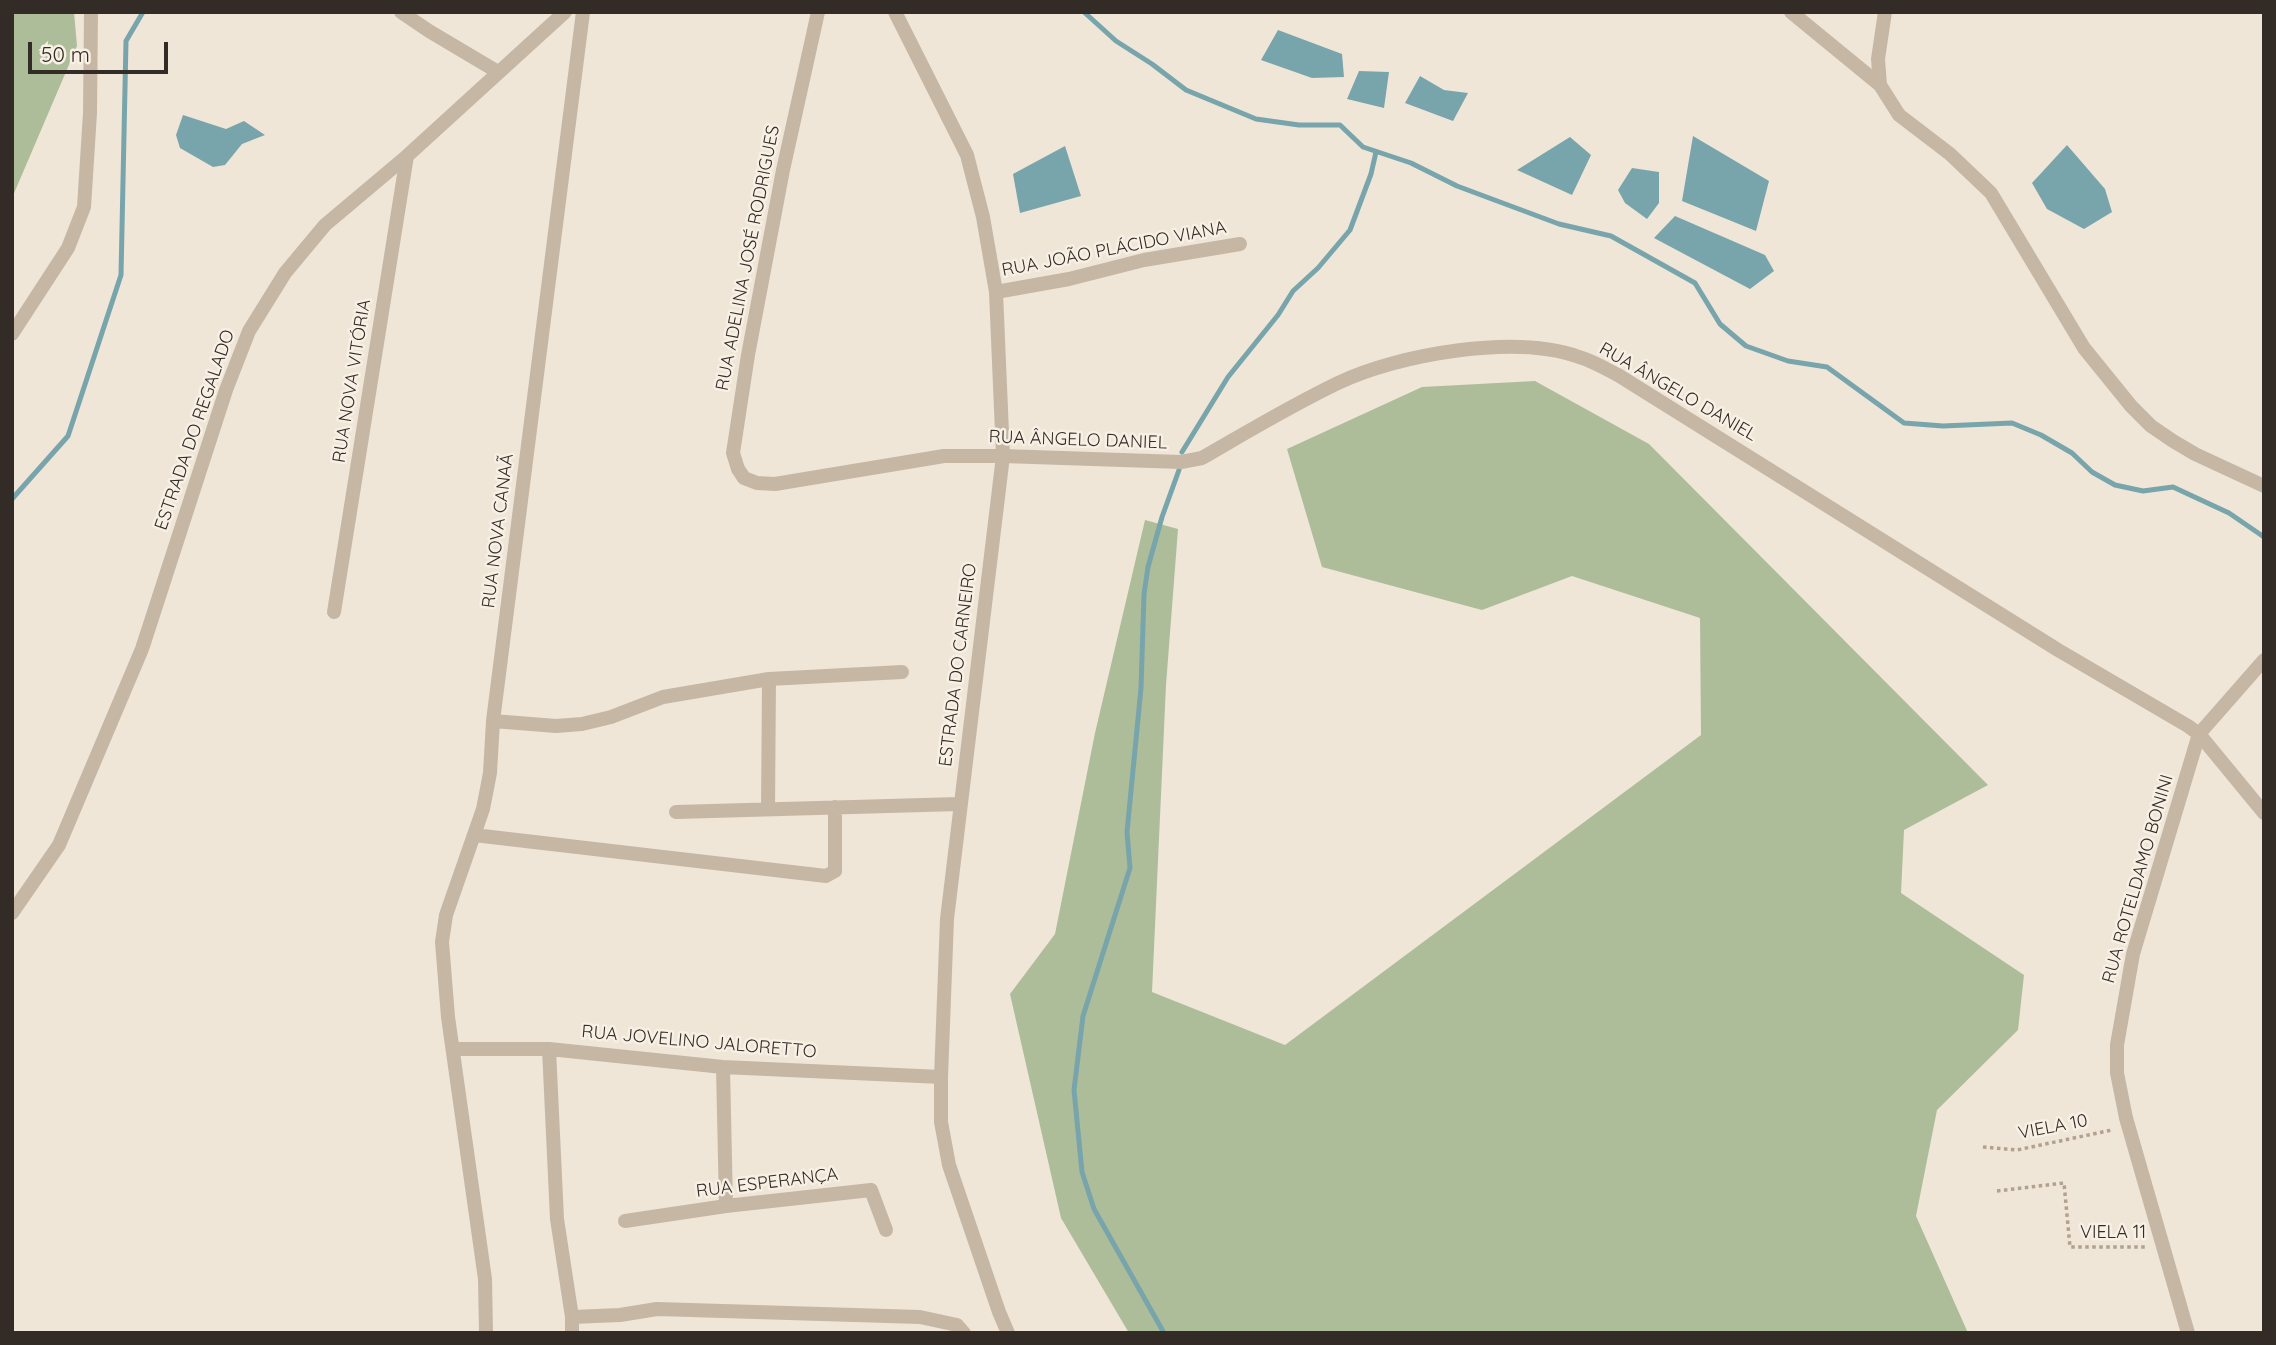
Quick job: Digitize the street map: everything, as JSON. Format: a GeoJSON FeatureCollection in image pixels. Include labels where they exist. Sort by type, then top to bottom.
{"type":"FeatureCollection","features":[{"type":"Feature","properties":{"kind":"street"},"geometry":{"type":"LineString","coordinates":[[12,334],[68,248],[83,207],[90,113],[91,12]]}},
{"type":"Feature","properties":{"kind":"street"},"geometry":{"type":"LineString","coordinates":[[401,12],[429,32],[498,72]]}},
{"type":"Feature","properties":{"kind":"street","name":"ESTRADA DO REGALADO"},"geometry":{"type":"LineString","coordinates":[[12,913],[59,845],[142,649],[226,390],[250,331],[285,273],[325,225],[407,156],[565,12]]}},
{"type":"Feature","properties":{"kind":"street","name":"RUA NOVA CANAÃ"},"geometry":{"type":"LineString","coordinates":[[486,1333],[485,1279],[453,1049],[442,957],[442,929],[483,809],[490,773],[493,721],[583,12]]}},
{"type":"Feature","properties":{"kind":"street","name":"RUA ADELINA JOSÉ RODRIGUES"},"geometry":{"type":"LineString","coordinates":[[775,484],[757,483],[744,478],[733,453],[748,355],[783,170],[818,12]]}},
{"type":"Feature","properties":{"kind":"street","name":"ESTRADA DO CARNEIRO"},"geometry":{"type":"LineString","coordinates":[[895,12],[967,155],[984,217],[996,292],[1003,456],[947,919],[941,1077],[942,1122],[949,1165],[1008,1333]]}},
{"type":"Feature","properties":{"kind":"street"},"geometry":{"type":"LineString","coordinates":[[1791,12],[1880,85],[1899,115],[1950,154],[1991,192],[2084,348],[2131,406],[2151,426],[2194,454],[2264,486]]}},
{"type":"Feature","properties":{"kind":"street"},"geometry":{"type":"LineString","coordinates":[[1880,85],[1878,59],[1885,12]]}},
{"type":"Feature","properties":{"kind":"street","name":"RUA NOVA VITÓRIA"},"geometry":{"type":"LineString","coordinates":[[334,612],[407,156]]}},
{"type":"Feature","properties":{"kind":"street","name":"RUA JOÃO PLÁCIDO VIANA"},"geometry":{"type":"LineString","coordinates":[[996,292],[1069,279],[1144,260],[1240,244]]}},
{"type":"Feature","properties":{"kind":"street","name":"RUA ÂNGELO DANIEL"},"geometry":{"type":"LineString","coordinates":[[775,484],[944,456],[1181,462],[1202,458],[1340,382],[1399,361],[1485,348],[1536,347],[1578,356],[1628,381],[2046,643],[2199,734],[2264,813]]}},
{"type":"Feature","properties":{"kind":"street","name":"RUA ROTELDAMO BONINI"},"geometry":{"type":"LineString","coordinates":[[2188,1333],[2128,1126],[2117,1073],[2117,1045],[2133,954],[2199,734],[2264,660]]}},
{"type":"Feature","properties":{"kind":"street"},"geometry":{"type":"LineString","coordinates":[[493,721],[556,726],[582,723],[611,717],[663,697],[769,679],[902,672]]}},
{"type":"Feature","properties":{"kind":"street"},"geometry":{"type":"LineString","coordinates":[[768,809],[769,679]]}},
{"type":"Feature","properties":{"kind":"street"},"geometry":{"type":"LineString","coordinates":[[676,812],[960,804]]}},
{"type":"Feature","properties":{"kind":"street"},"geometry":{"type":"LineString","coordinates":[[474,835],[826,876],[835,871],[835,807]]}},
{"type":"Feature","properties":{"kind":"street","name":"RUA JOVELINO JALORETTO"},"geometry":{"type":"LineString","coordinates":[[453,1049],[549,1049],[723,1067],[941,1077]]}},
{"type":"Feature","properties":{"kind":"street"},"geometry":{"type":"LineString","coordinates":[[549,1049],[557,1219],[572,1333]]}},
{"type":"Feature","properties":{"kind":"street"},"geometry":{"type":"LineString","coordinates":[[723,1067],[726,1206]]}},
{"type":"Feature","properties":{"kind":"street","name":"RUA ESPERANÇA"},"geometry":{"type":"LineString","coordinates":[[625,1221],[726,1206],[871,1190],[886,1230]]}},
{"type":"Feature","properties":{"kind":"street"},"geometry":{"type":"LineString","coordinates":[[572,1317],[620,1315],[656,1309],[920,1317],[957,1325],[964,1333]]}},
{"type":"Feature","properties":{"kind":"path","name":"VIELA 10"},"geometry":{"type":"LineString","coordinates":[[1983,1147],[2017,1150],[2128,1126]]}},
{"type":"Feature","properties":{"kind":"path","name":"VIELA 11"},"geometry":{"type":"LineString","coordinates":[[1997,1191],[2064,1184],[2070,1247],[2162,1247]]}},
{"type":"Feature","properties":{"kind":"green space"},"geometry":{"type":"Polygon","coordinates":[[[12,12],[74,12],[77,46],[12,198],[12,12]]]}},
{"type":"Feature","properties":{"kind":"green space"},"geometry":{"type":"Polygon","coordinates":[[[1535,381],[1649,444],[1988,785],[1904,830],[1901,893],[2024,975],[2018,1030],[1937,1110],[1916,1216],[1968,1333],[1129,1333],[1061,1218],[1010,994],[1055,934],[1095,733],[1145,520],[1178,529],[1166,685],[1152,992],[1285,1045],[1701,735],[1700,618],[1572,576],[1482,610],[1322,567],[1287,449],[1422,387],[1535,381]]]}},
{"type":"Feature","properties":{"kind":"water"},"geometry":{"type":"Polygon","coordinates":[[[1278,30],[1342,54],[1344,77],[1312,78],[1261,60],[1278,30]]]}},
{"type":"Feature","properties":{"kind":"water"},"geometry":{"type":"Polygon","coordinates":[[[1359,71],[1389,72],[1384,108],[1347,99],[1359,71]]]}},
{"type":"Feature","properties":{"kind":"water"},"geometry":{"type":"Polygon","coordinates":[[[1420,76],[1444,90],[1468,93],[1453,121],[1405,103],[1420,76]]]}},
{"type":"Feature","properties":{"kind":"water"},"geometry":{"type":"Polygon","coordinates":[[[183,115],[226,129],[244,121],[265,135],[242,144],[225,165],[213,167],[180,148],[176,135],[183,115]]]}},
{"type":"Feature","properties":{"kind":"water"},"geometry":{"type":"Polygon","coordinates":[[[1693,136],[1769,181],[1756,231],[1682,201],[1693,136]]]}},
{"type":"Feature","properties":{"kind":"water"},"geometry":{"type":"Polygon","coordinates":[[[1570,137],[1591,155],[1572,195],[1517,170],[1570,137]]]}},
{"type":"Feature","properties":{"kind":"water"},"geometry":{"type":"Polygon","coordinates":[[[2067,145],[2105,189],[2112,212],[2084,229],[2047,209],[2032,183],[2067,145]]]}},
{"type":"Feature","properties":{"kind":"water"},"geometry":{"type":"Polygon","coordinates":[[[1065,146],[1081,196],[1020,213],[1013,174],[1065,146]]]}},
{"type":"Feature","properties":{"kind":"water"},"geometry":{"type":"Polygon","coordinates":[[[1632,168],[1659,172],[1659,203],[1647,219],[1625,203],[1618,190],[1632,168]]]}},
{"type":"Feature","properties":{"kind":"water"},"geometry":{"type":"Polygon","coordinates":[[[1675,216],[1765,255],[1774,271],[1750,289],[1654,238],[1675,216]]]}},
{"type":"Feature","properties":{"kind":"waterway"},"geometry":{"type":"LineString","coordinates":[[12,499],[68,436],[121,275],[126,41],[143,12]]}},
{"type":"Feature","properties":{"kind":"waterway"},"geometry":{"type":"LineString","coordinates":[[1084,12],[1116,41],[1186,90],[1256,119],[1299,125],[1340,125],[1363,147],[1411,163],[1457,186],[1559,224],[1611,236],[1695,283],[1720,324],[1746,346],[1788,361],[1827,367],[1904,423],[1943,426],[2012,423],[2041,435],[2072,453],[2092,472],[2115,485],[2143,491],[2173,487],[2229,513],[2264,537]]}},
{"type":"Feature","properties":{"kind":"waterway"},"geometry":{"type":"LineString","coordinates":[[1182,452],[1228,377],[1278,315],[1293,291],[1318,268],[1350,230],[1371,174],[1376,152]]}},
{"type":"Feature","properties":{"kind":"waterway"},"geometry":{"type":"LineString","coordinates":[[1164,1333],[1094,1209],[1082,1172],[1074,1090],[1083,1016],[1130,868],[1127,832],[1141,688],[1144,594],[1148,567],[1162,517],[1179,470]]}}]}
